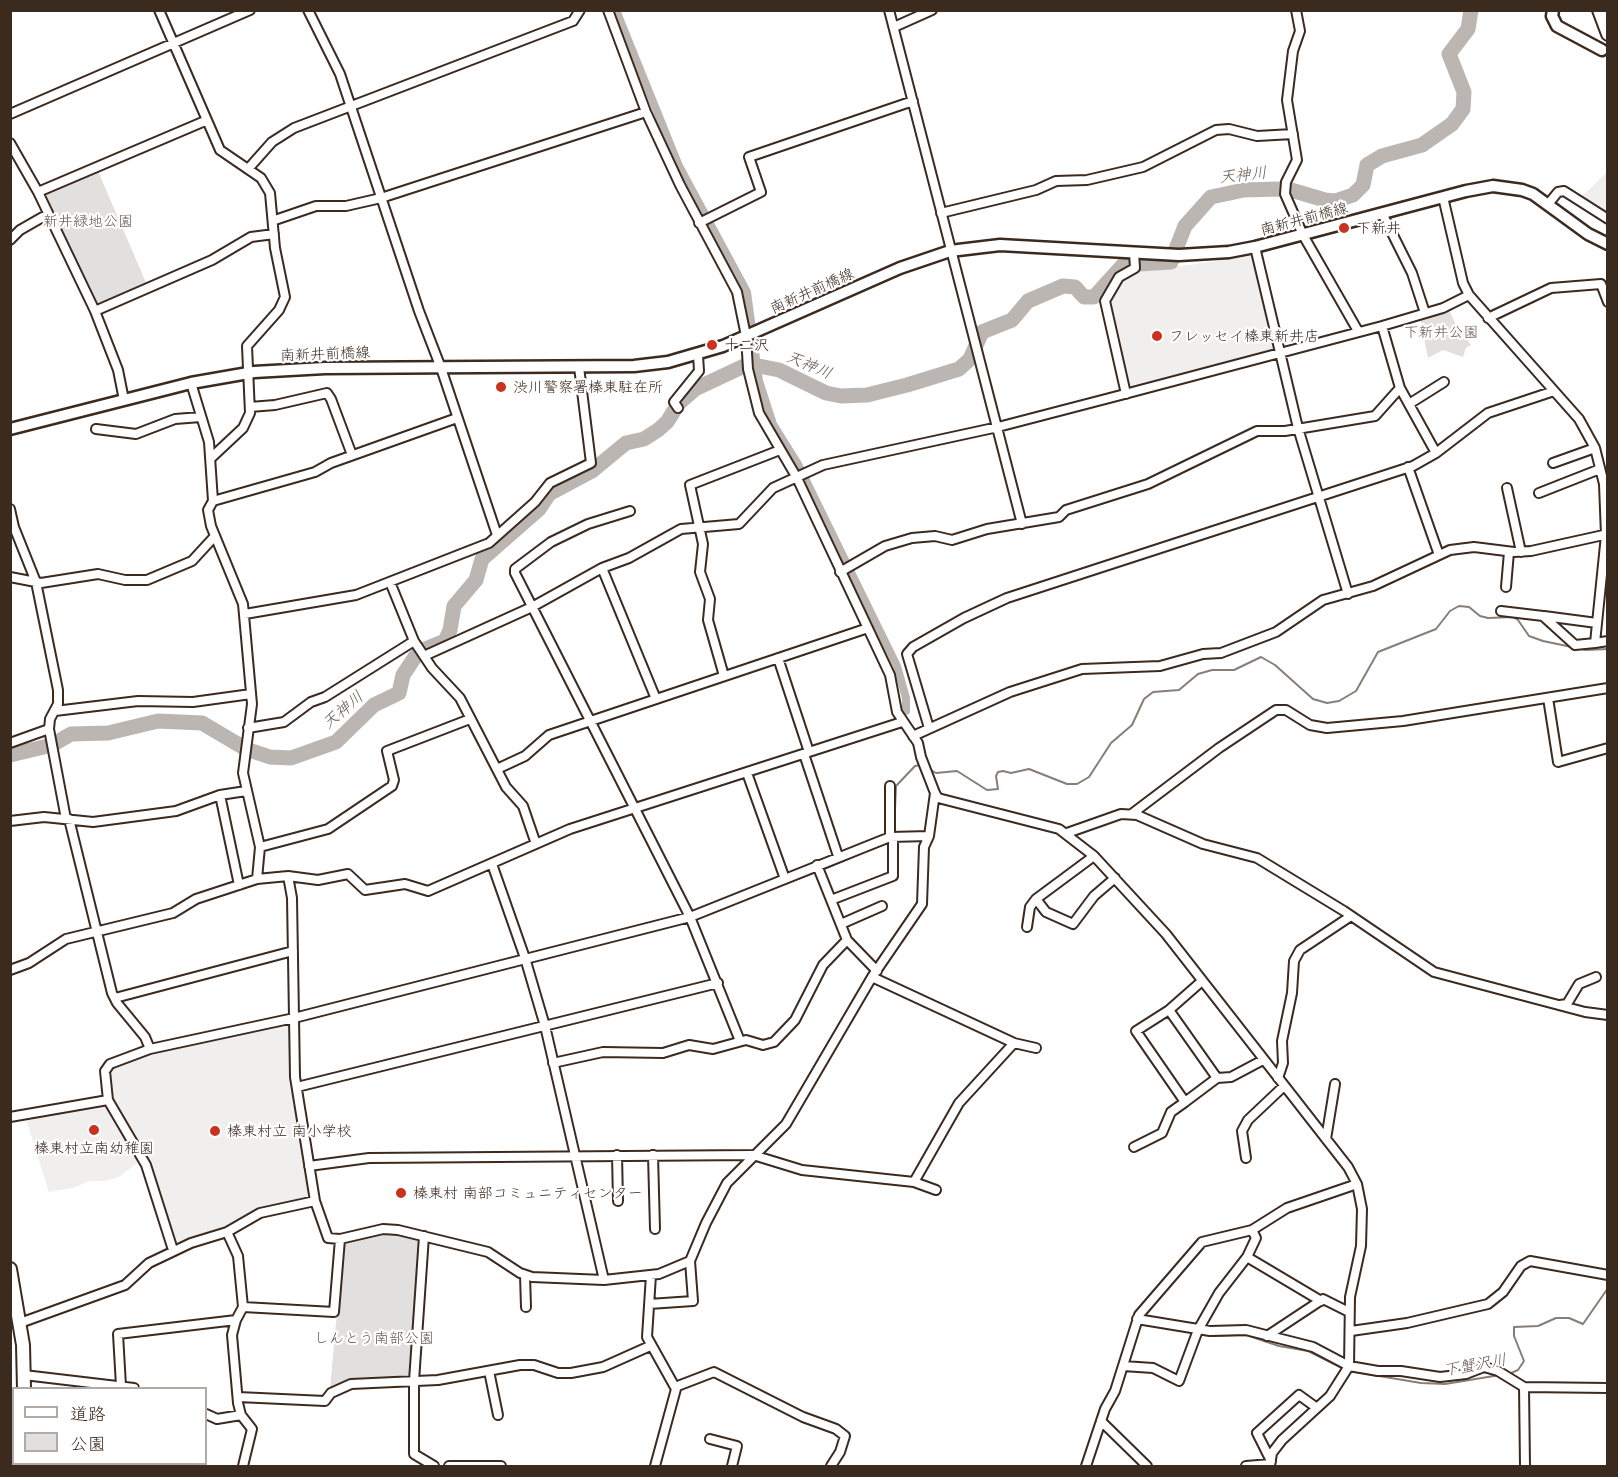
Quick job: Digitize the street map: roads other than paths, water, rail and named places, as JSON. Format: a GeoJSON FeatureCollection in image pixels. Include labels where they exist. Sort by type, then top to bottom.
{"type":"FeatureCollection","features":[{"type":"Feature","properties":{"kind":"main road"},"geometry":{"type":"LineString","coordinates":[[1553,10],[1553,20],[1557,26],[1602,50]]}},
{"type":"Feature","properties":{"kind":"main road"},"geometry":{"type":"LineString","coordinates":[[1599,10],[1608,34]]}},
{"type":"Feature","properties":{"kind":"main road","name":"南新井前橋線"},"geometry":{"type":"LineString","coordinates":[[10,429],[191,383],[247,373],[316,368],[579,367],[652,364],[698,355],[900,268],[950,251],[1000,245],[1193,256],[1255,248],[1443,196],[1481,188],[1508,187],[1533,194],[1549,203],[1588,234],[1608,244]]}},
{"type":"Feature","properties":{"kind":"main road"},"geometry":{"type":"LineString","coordinates":[[10,1269],[20,1323],[24,1387]]}},
{"type":"Feature","properties":{"kind":"street"},"geometry":{"type":"LineString","coordinates":[[159,10],[205,121],[220,150],[261,178],[270,193],[275,220],[274,234],[285,297],[279,310],[246,345],[250,407],[243,428],[210,458]]}},
{"type":"Feature","properties":{"kind":"street"},"geometry":{"type":"LineString","coordinates":[[10,114],[250,10]]}},
{"type":"Feature","properties":{"kind":"street"},"geometry":{"type":"LineString","coordinates":[[308,10],[340,74],[419,312],[441,368],[497,535]]}},
{"type":"Feature","properties":{"kind":"street"},"geometry":{"type":"LineString","coordinates":[[248,168],[272,142],[294,128],[573,21],[580,10]]}},
{"type":"Feature","properties":{"kind":"street"},"geometry":{"type":"LineString","coordinates":[[608,10],[646,112],[705,220],[737,292],[746,336],[748,369],[759,413],[797,478],[890,675],[902,722],[921,751],[921,757],[938,798],[1067,833],[1094,856],[1166,934],[1326,1139],[1357,1184],[1362,1209],[1361,1246],[1349,1312],[1351,1331],[1349,1366],[1330,1396],[1282,1440],[1270,1464]]}},
{"type":"Feature","properties":{"kind":"street"},"geometry":{"type":"LineString","coordinates":[[889,10],[940,213],[1023,524]]}},
{"type":"Feature","properties":{"kind":"street"},"geometry":{"type":"LineString","coordinates":[[894,27],[932,10]]}},
{"type":"Feature","properties":{"kind":"street"},"geometry":{"type":"LineString","coordinates":[[1296,10],[1300,31],[1293,51],[1287,100],[1297,160],[1286,182],[1285,194],[1303,235],[1358,331]]}},
{"type":"Feature","properties":{"kind":"street"},"geometry":{"type":"LineString","coordinates":[[705,220],[761,192],[749,157],[913,101]]}},
{"type":"Feature","properties":{"kind":"street"},"geometry":{"type":"LineString","coordinates":[[275,220],[316,206],[346,206],[381,198],[646,112]]}},
{"type":"Feature","properties":{"kind":"street"},"geometry":{"type":"LineString","coordinates":[[38,192],[205,121]]}},
{"type":"Feature","properties":{"kind":"street"},"geometry":{"type":"LineString","coordinates":[[940,213],[1036,189],[1056,181],[1087,180],[1143,167],[1216,130],[1229,129],[1257,136],[1293,134]]}},
{"type":"Feature","properties":{"kind":"street"},"geometry":{"type":"LineString","coordinates":[[10,143],[38,192],[95,311],[118,370],[124,400]]}},
{"type":"Feature","properties":{"kind":"street"},"geometry":{"type":"LineString","coordinates":[[1549,203],[1558,192],[1564,191],[1608,219]]}},
{"type":"Feature","properties":{"kind":"street"},"geometry":{"type":"LineString","coordinates":[[1443,196],[1463,283],[1469,295],[1579,418],[1595,448],[1606,484],[1604,585],[1595,643]]}},
{"type":"Feature","properties":{"kind":"street"},"geometry":{"type":"LineString","coordinates":[[1382,213],[1412,273],[1425,313]]}},
{"type":"Feature","properties":{"kind":"street"},"geometry":{"type":"LineString","coordinates":[[10,240],[20,230],[48,214]]}},
{"type":"Feature","properties":{"kind":"street"},"geometry":{"type":"LineString","coordinates":[[95,311],[212,260],[251,237],[274,234]]}},
{"type":"Feature","properties":{"kind":"street"},"geometry":{"type":"LineString","coordinates":[[1255,248],[1298,428],[1317,498],[1348,594]]}},
{"type":"Feature","properties":{"kind":"street"},"geometry":{"type":"LineString","coordinates":[[1126,394],[1105,301],[1119,277],[1135,268],[1134,253]]}},
{"type":"Feature","properties":{"kind":"street"},"geometry":{"type":"LineString","coordinates":[[1488,318],[1544,289],[1604,283],[1608,302]]}},
{"type":"Feature","properties":{"kind":"street"},"geometry":{"type":"LineString","coordinates":[[424,656],[532,607],[602,568],[629,558],[672,532],[739,524],[768,492],[823,465],[901,450],[1126,394],[1382,326],[1425,313],[1469,295]]}},
{"type":"Feature","properties":{"kind":"street"},"geometry":{"type":"LineString","coordinates":[[1382,326],[1400,388],[1436,453]]}},
{"type":"Feature","properties":{"kind":"street"},"geometry":{"type":"LineString","coordinates":[[676,406],[697,376],[700,366],[698,355]]}},
{"type":"Feature","properties":{"kind":"street"},"geometry":{"type":"LineString","coordinates":[[244,614],[356,595],[482,547],[535,502],[550,483],[591,463],[579,367]]}},
{"type":"Feature","properties":{"kind":"street"},"geometry":{"type":"LineString","coordinates":[[1409,404],[1444,382]]}},
{"type":"Feature","properties":{"kind":"street"},"geometry":{"type":"LineString","coordinates":[[191,383],[209,442],[213,501],[208,510],[214,536],[243,604],[251,694],[243,759],[246,791],[260,847],[257,879]]}},
{"type":"Feature","properties":{"kind":"street"},"geometry":{"type":"LineString","coordinates":[[840,572],[885,546],[912,538],[935,536],[952,540],[987,529],[1059,517],[1066,510],[1148,484],[1257,431],[1298,428],[1375,416],[1400,388]]}},
{"type":"Feature","properties":{"kind":"street"},"geometry":{"type":"LineString","coordinates":[[929,728],[907,657],[913,646],[1007,598],[1408,467],[1436,453],[1488,413],[1554,391]]}},
{"type":"Feature","properties":{"kind":"street"},"geometry":{"type":"LineString","coordinates":[[250,407],[274,405],[327,393],[332,399],[352,455]]}},
{"type":"Feature","properties":{"kind":"street"},"geometry":{"type":"LineString","coordinates":[[96,429],[136,434],[175,419],[201,417]]}},
{"type":"Feature","properties":{"kind":"street"},"geometry":{"type":"LineString","coordinates":[[213,501],[315,472],[352,455],[457,418]]}},
{"type":"Feature","properties":{"kind":"street"},"geometry":{"type":"LineString","coordinates":[[1553,464],[1595,448]]}},
{"type":"Feature","properties":{"kind":"street"},"geometry":{"type":"LineString","coordinates":[[724,676],[708,620],[711,599],[700,572],[703,544],[690,485],[780,450]]}},
{"type":"Feature","properties":{"kind":"street"},"geometry":{"type":"LineString","coordinates":[[1408,467],[1439,555]]}},
{"type":"Feature","properties":{"kind":"street"},"geometry":{"type":"LineString","coordinates":[[1539,493],[1600,468]]}},
{"type":"Feature","properties":{"kind":"street"},"geometry":{"type":"LineString","coordinates":[[1507,488],[1521,552]]}},
{"type":"Feature","properties":{"kind":"street"},"geometry":{"type":"LineString","coordinates":[[10,509],[14,527],[36,582],[58,690],[56,711],[50,719],[49,729],[68,819],[115,998],[145,1037],[150,1048]]}},
{"type":"Feature","properties":{"kind":"street"},"geometry":{"type":"LineString","coordinates":[[630,511],[588,524],[551,542],[515,569],[532,607],[690,917],[740,1041]]}},
{"type":"Feature","properties":{"kind":"street"},"geometry":{"type":"LineString","coordinates":[[912,736],[957,718],[1010,692],[1082,669],[1160,666],[1203,654],[1221,653],[1276,632],[1323,600],[1373,586],[1439,555],[1464,547],[1521,552],[1606,535]]}},
{"type":"Feature","properties":{"kind":"street"},"geometry":{"type":"LineString","coordinates":[[10,577],[36,582],[98,574],[125,580],[147,580],[192,561],[214,536]]}},
{"type":"Feature","properties":{"kind":"street"},"geometry":{"type":"LineString","coordinates":[[1506,587],[1509,552]]}},
{"type":"Feature","properties":{"kind":"street"},"geometry":{"type":"LineString","coordinates":[[602,568],[656,699]]}},
{"type":"Feature","properties":{"kind":"street"},"geometry":{"type":"LineString","coordinates":[[390,582],[414,641],[432,668],[454,689],[506,787],[523,806],[536,844]]}},
{"type":"Feature","properties":{"kind":"street"},"geometry":{"type":"LineString","coordinates":[[1501,612],[1597,623]]}},
{"type":"Feature","properties":{"kind":"street"},"geometry":{"type":"LineString","coordinates":[[1543,616],[1575,645],[1608,641]]}},
{"type":"Feature","properties":{"kind":"street"},"geometry":{"type":"LineString","coordinates":[[497,769],[525,756],[549,735],[868,628]]}},
{"type":"Feature","properties":{"kind":"street"},"geometry":{"type":"LineString","coordinates":[[248,728],[284,722],[311,702],[325,697],[414,641]]}},
{"type":"Feature","properties":{"kind":"street"},"geometry":{"type":"LineString","coordinates":[[778,658],[838,856]]}},
{"type":"Feature","properties":{"kind":"street"},"geometry":{"type":"LineString","coordinates":[[1133,813],[1219,748],[1276,710],[1286,710],[1310,725],[1327,728],[1403,721],[1608,688]]}},
{"type":"Feature","properties":{"kind":"street"},"geometry":{"type":"LineString","coordinates":[[56,711],[138,701],[193,702],[251,694]]}},
{"type":"Feature","properties":{"kind":"street"},"geometry":{"type":"LineString","coordinates":[[1548,698],[1558,762],[1608,748]]}},
{"type":"Feature","properties":{"kind":"street"},"geometry":{"type":"LineString","coordinates":[[260,847],[328,829],[392,786],[394,780],[387,751],[470,719]]}},
{"type":"Feature","properties":{"kind":"street"},"geometry":{"type":"LineString","coordinates":[[10,969],[29,963],[66,939],[173,913],[196,899],[257,879],[288,876],[318,880],[348,874],[365,890],[405,884],[424,891],[570,829],[902,722]]}},
{"type":"Feature","properties":{"kind":"street"},"geometry":{"type":"LineString","coordinates":[[10,743],[49,729]]}},
{"type":"Feature","properties":{"kind":"street"},"geometry":{"type":"LineString","coordinates":[[747,773],[785,879]]}},
{"type":"Feature","properties":{"kind":"street"},"geometry":{"type":"LineString","coordinates":[[831,900],[893,876],[890,786]]}},
{"type":"Feature","properties":{"kind":"street"},"geometry":{"type":"LineString","coordinates":[[10,821],[31,818],[93,822],[176,811],[220,795],[246,791]]}},
{"type":"Feature","properties":{"kind":"street"},"geometry":{"type":"LineString","coordinates":[[649,1304],[693,1300],[690,1261],[718,1197],[727,1183],[753,1155],[786,1125],[874,974],[922,904],[924,847],[929,836],[935,793]]}},
{"type":"Feature","properties":{"kind":"street"},"geometry":{"type":"LineString","coordinates":[[220,795],[239,885]]}},
{"type":"Feature","properties":{"kind":"street"},"geometry":{"type":"LineString","coordinates":[[1067,833],[1121,813],[1133,813],[1203,844],[1257,858],[1434,972],[1560,1005],[1608,1015]]}},
{"type":"Feature","properties":{"kind":"street"},"geometry":{"type":"LineString","coordinates":[[173,1250],[146,1165],[108,1100],[105,1071],[110,1064],[150,1048],[294,1018],[690,917],[838,856],[892,837],[929,836]]}},
{"type":"Feature","properties":{"kind":"street"},"geometry":{"type":"LineString","coordinates":[[1027,927],[1030,907],[1036,899],[1094,856]]}},
{"type":"Feature","properties":{"kind":"street"},"geometry":{"type":"LineString","coordinates":[[492,864],[525,958],[545,1026],[604,1280]]}},
{"type":"Feature","properties":{"kind":"street"},"geometry":{"type":"LineString","coordinates":[[817,865],[847,940],[874,974],[1014,1043],[1036,1048]]}},
{"type":"Feature","properties":{"kind":"street"},"geometry":{"type":"LineString","coordinates":[[288,876],[292,898],[297,1087],[315,1201],[328,1239],[340,1239],[383,1229],[424,1236],[488,1252],[525,1275],[604,1280],[651,1275],[680,1267],[690,1261]]}},
{"type":"Feature","properties":{"kind":"street"},"geometry":{"type":"LineString","coordinates":[[1036,899],[1046,912],[1073,924],[1094,896],[1114,878]]}},
{"type":"Feature","properties":{"kind":"street"},"geometry":{"type":"LineString","coordinates":[[841,924],[882,906]]}},
{"type":"Feature","properties":{"kind":"street"},"geometry":{"type":"LineString","coordinates":[[1278,1078],[1283,1064],[1282,1041],[1292,993],[1294,961],[1300,950],[1350,916]]}},
{"type":"Feature","properties":{"kind":"street"},"geometry":{"type":"LineString","coordinates":[[553,1063],[603,1052],[663,1053],[689,1045],[725,1048],[746,1040],[763,1045],[774,1042],[795,1020],[823,965],[847,940]]}},
{"type":"Feature","properties":{"kind":"street"},"geometry":{"type":"LineString","coordinates":[[115,998],[293,951]]}},
{"type":"Feature","properties":{"kind":"street"},"geometry":{"type":"LineString","coordinates":[[1560,1005],[1567,1004],[1579,984],[1596,977]]}},
{"type":"Feature","properties":{"kind":"street"},"geometry":{"type":"LineString","coordinates":[[1185,1102],[1136,1031],[1169,1010],[1202,981]]}},
{"type":"Feature","properties":{"kind":"street"},"geometry":{"type":"LineString","coordinates":[[297,1087],[718,983]]}},
{"type":"Feature","properties":{"kind":"street"},"geometry":{"type":"LineString","coordinates":[[1169,1010],[1217,1078]]}},
{"type":"Feature","properties":{"kind":"street"},"geometry":{"type":"LineString","coordinates":[[914,1182],[959,1102],[1014,1043]]}},
{"type":"Feature","properties":{"kind":"street"},"geometry":{"type":"LineString","coordinates":[[1134,1147],[1162,1133],[1171,1112],[1217,1078],[1231,1077],[1263,1060]]}},
{"type":"Feature","properties":{"kind":"street"},"geometry":{"type":"LineString","coordinates":[[1326,1139],[1335,1084]]}},
{"type":"Feature","properties":{"kind":"street"},"geometry":{"type":"LineString","coordinates":[[1246,1158],[1242,1131],[1248,1120],[1284,1086]]}},
{"type":"Feature","properties":{"kind":"street"},"geometry":{"type":"LineString","coordinates":[[10,1117],[108,1100]]}},
{"type":"Feature","properties":{"kind":"street"},"geometry":{"type":"LineString","coordinates":[[617,1155],[618,1201]]}},
{"type":"Feature","properties":{"kind":"street"},"geometry":{"type":"LineString","coordinates":[[653,1155],[655,1229]]}},
{"type":"Feature","properties":{"kind":"street"},"geometry":{"type":"LineString","coordinates":[[309,1166],[369,1158],[753,1155],[802,1170],[914,1182],[936,1190]]}},
{"type":"Feature","properties":{"kind":"street"},"geometry":{"type":"LineString","coordinates":[[1086,1467],[1101,1421],[1124,1366],[1137,1319],[1146,1304],[1175,1276],[1203,1242],[1252,1230],[1287,1208],[1357,1184]]}},
{"type":"Feature","properties":{"kind":"street"},"geometry":{"type":"LineString","coordinates":[[20,1323],[125,1285],[149,1263],[173,1250],[227,1232],[260,1213],[315,1201]]}},
{"type":"Feature","properties":{"kind":"street"},"geometry":{"type":"LineString","coordinates":[[1124,1366],[1153,1368],[1179,1381],[1198,1330],[1219,1293],[1247,1257],[1256,1238],[1252,1230]]}},
{"type":"Feature","properties":{"kind":"street"},"geometry":{"type":"LineString","coordinates":[[227,1232],[238,1256],[243,1307],[232,1335],[238,1396],[241,1415],[252,1430],[243,1467]]}},
{"type":"Feature","properties":{"kind":"street"},"geometry":{"type":"LineString","coordinates":[[424,1236],[414,1381],[414,1455],[434,1467]]}},
{"type":"Feature","properties":{"kind":"street"},"geometry":{"type":"LineString","coordinates":[[243,1307],[334,1312],[340,1239]]}},
{"type":"Feature","properties":{"kind":"street"},"geometry":{"type":"LineString","coordinates":[[1247,1257],[1321,1301]]}},
{"type":"Feature","properties":{"kind":"street"},"geometry":{"type":"LineString","coordinates":[[1351,1331],[1407,1323],[1488,1304],[1503,1292],[1521,1266],[1530,1260],[1608,1275]]}},
{"type":"Feature","properties":{"kind":"street"},"geometry":{"type":"LineString","coordinates":[[525,1275],[526,1307]]}},
{"type":"Feature","properties":{"kind":"street"},"geometry":{"type":"LineString","coordinates":[[651,1275],[646,1332],[650,1346],[675,1387],[655,1467]]}},
{"type":"Feature","properties":{"kind":"street"},"geometry":{"type":"LineString","coordinates":[[1268,1336],[1321,1301],[1328,1299],[1339,1309],[1349,1312]]}},
{"type":"Feature","properties":{"kind":"street"},"geometry":{"type":"LineString","coordinates":[[1137,1319],[1198,1330],[1246,1330],[1313,1347],[1349,1366],[1440,1377],[1466,1374],[1484,1367],[1498,1371],[1524,1387],[1608,1388]]}},
{"type":"Feature","properties":{"kind":"street"},"geometry":{"type":"LineString","coordinates":[[121,1386],[118,1334],[236,1320]]}},
{"type":"Feature","properties":{"kind":"street"},"geometry":{"type":"LineString","coordinates":[[238,1396],[325,1401],[331,1393],[351,1384],[438,1380],[534,1365],[558,1373],[571,1373],[603,1367],[650,1346]]}},
{"type":"Feature","properties":{"kind":"street"},"geometry":{"type":"LineString","coordinates":[[489,1371],[498,1415]]}},
{"type":"Feature","properties":{"kind":"street"},"geometry":{"type":"LineString","coordinates":[[675,1387],[714,1372],[803,1417],[836,1429],[844,1436],[840,1452],[831,1467]]}},
{"type":"Feature","properties":{"kind":"street"},"geometry":{"type":"LineString","coordinates":[[24,1375],[125,1387]]}},
{"type":"Feature","properties":{"kind":"street"},"geometry":{"type":"LineString","coordinates":[[1524,1387],[1525,1467]]}},
{"type":"Feature","properties":{"kind":"street"},"geometry":{"type":"LineString","coordinates":[[1270,1464],[1257,1433],[1299,1395],[1317,1408]]}},
{"type":"Feature","properties":{"kind":"street"},"geometry":{"type":"LineString","coordinates":[[207,1414],[228,1419],[241,1415]]}},
{"type":"Feature","properties":{"kind":"street"},"geometry":{"type":"LineString","coordinates":[[1101,1421],[1147,1467]]}},
{"type":"Feature","properties":{"kind":"street"},"geometry":{"type":"LineString","coordinates":[[710,1439],[737,1446],[732,1467]]}},
{"type":"Feature","properties":{"kind":"street"},"geometry":{"type":"LineString","coordinates":[[1246,1467],[1270,1464]]}},
{"type":"Feature","properties":{"kind":"street"},"geometry":{"type":"LineString","coordinates":[[449,1467],[501,1467]]}},
{"type":"Feature","properties":{"kind":"waterway","name":"天神川"},"geometry":{"type":"LineString","coordinates":[[616,10],[679,166],[747,292],[759,381],[773,424],[798,464],[897,666],[906,698],[906,711]]}},
{"type":"Feature","properties":{"kind":"waterway","name":"天神川"},"geometry":{"type":"LineString","coordinates":[[10,755],[52,745],[71,734],[108,733],[158,721],[202,723],[246,749],[270,757],[291,758],[336,742],[374,705],[399,693],[403,675],[415,657],[423,650],[445,641],[450,630],[454,606],[476,580],[482,559],[539,509],[549,494],[592,471],[626,443],[644,439],[658,430],[667,422],[679,403],[695,389],[744,366],[754,365],[779,370],[826,393],[841,396],[867,395],[907,385],[959,369],[970,359],[982,332],[1012,320],[1028,301],[1063,286],[1075,287],[1084,297],[1094,297],[1123,265],[1171,262],[1185,226],[1211,197],[1244,190],[1279,189],[1335,201],[1353,195],[1363,185],[1367,165],[1382,156],[1422,145],[1452,124],[1463,109],[1464,92],[1449,54],[1468,29],[1471,10]]}},
{"type":"Feature","properties":{"kind":"waterway"},"geometry":{"type":"LineString","coordinates":[[929,769],[936,773],[957,771],[987,790],[998,789],[996,776],[998,772],[1011,773],[1029,769],[1067,784],[1077,784],[1089,777],[1111,743],[1132,725],[1144,699],[1153,692],[1179,690],[1198,674],[1212,670],[1234,670],[1261,657],[1275,665],[1313,699],[1327,703],[1339,701],[1356,691],[1378,652],[1436,629],[1450,611],[1459,606],[1469,607],[1480,616],[1488,618],[1513,617],[1518,620],[1529,636],[1543,641],[1586,650],[1608,649]]}},
{"type":"Feature","properties":{"kind":"waterway"},"geometry":{"type":"LineString","coordinates":[[894,833],[896,786],[915,766],[921,765]]}},
{"type":"Feature","properties":{"kind":"waterway"},"geometry":{"type":"LineString","coordinates":[[822,870],[890,841]]}},
{"type":"Feature","properties":{"kind":"waterway"},"geometry":{"type":"LineString","coordinates":[[718,910],[816,872]]}},
{"type":"Feature","properties":{"kind":"waterway","name":"下蟹沢川"},"geometry":{"type":"LineString","coordinates":[[1509,1374],[1518,1370],[1524,1361],[1514,1336],[1514,1327],[1538,1326],[1556,1318],[1569,1318],[1583,1324],[1608,1288]]}},
{"type":"Feature","properties":{"kind":"waterway","name":"下蟹沢川"},"geometry":{"type":"LineString","coordinates":[[1209,1336],[1246,1335],[1279,1346],[1308,1351],[1344,1369]]}},
{"type":"Feature","properties":{"kind":"waterway","name":"下蟹沢川"},"geometry":{"type":"LineString","coordinates":[[1349,1371],[1421,1383],[1445,1384],[1500,1375]]}},
{"type":"Feature","properties":{"kind":"place","name":"下新井"},"geometry":{"type":"Point","coordinates":[1344,228]}},
{"type":"Feature","properties":{"kind":"place","name":"フレッセイ榛東新井店"},"geometry":{"type":"Point","coordinates":[1157,336]}},
{"type":"Feature","properties":{"kind":"place","name":"十二沢"},"geometry":{"type":"Point","coordinates":[712,345]}},
{"type":"Feature","properties":{"kind":"place","name":"渋川警察署榛東駐在所"},"geometry":{"type":"Point","coordinates":[501,387]}},
{"type":"Feature","properties":{"kind":"place","name":"榛東村立南幼稚園"},"geometry":{"type":"Point","coordinates":[94,1130]}},
{"type":"Feature","properties":{"kind":"place","name":"榛東村立 南小学校"},"geometry":{"type":"Point","coordinates":[215,1131]}},
{"type":"Feature","properties":{"kind":"place","name":"榛東村 南部コミュニティセンター"},"geometry":{"type":"Point","coordinates":[401,1193]}},
{"type":"Feature","properties":{"kind":"park label","name":"新井緑地公園"},"geometry":{"type":"Point","coordinates":[88,221]}},
{"type":"Feature","properties":{"kind":"park label","name":"下新井公園"},"geometry":{"type":"Point","coordinates":[1441,332]}},
{"type":"Feature","properties":{"kind":"park label","name":"しんとう南部公園"},"geometry":{"type":"Point","coordinates":[374,1338]}}]}
